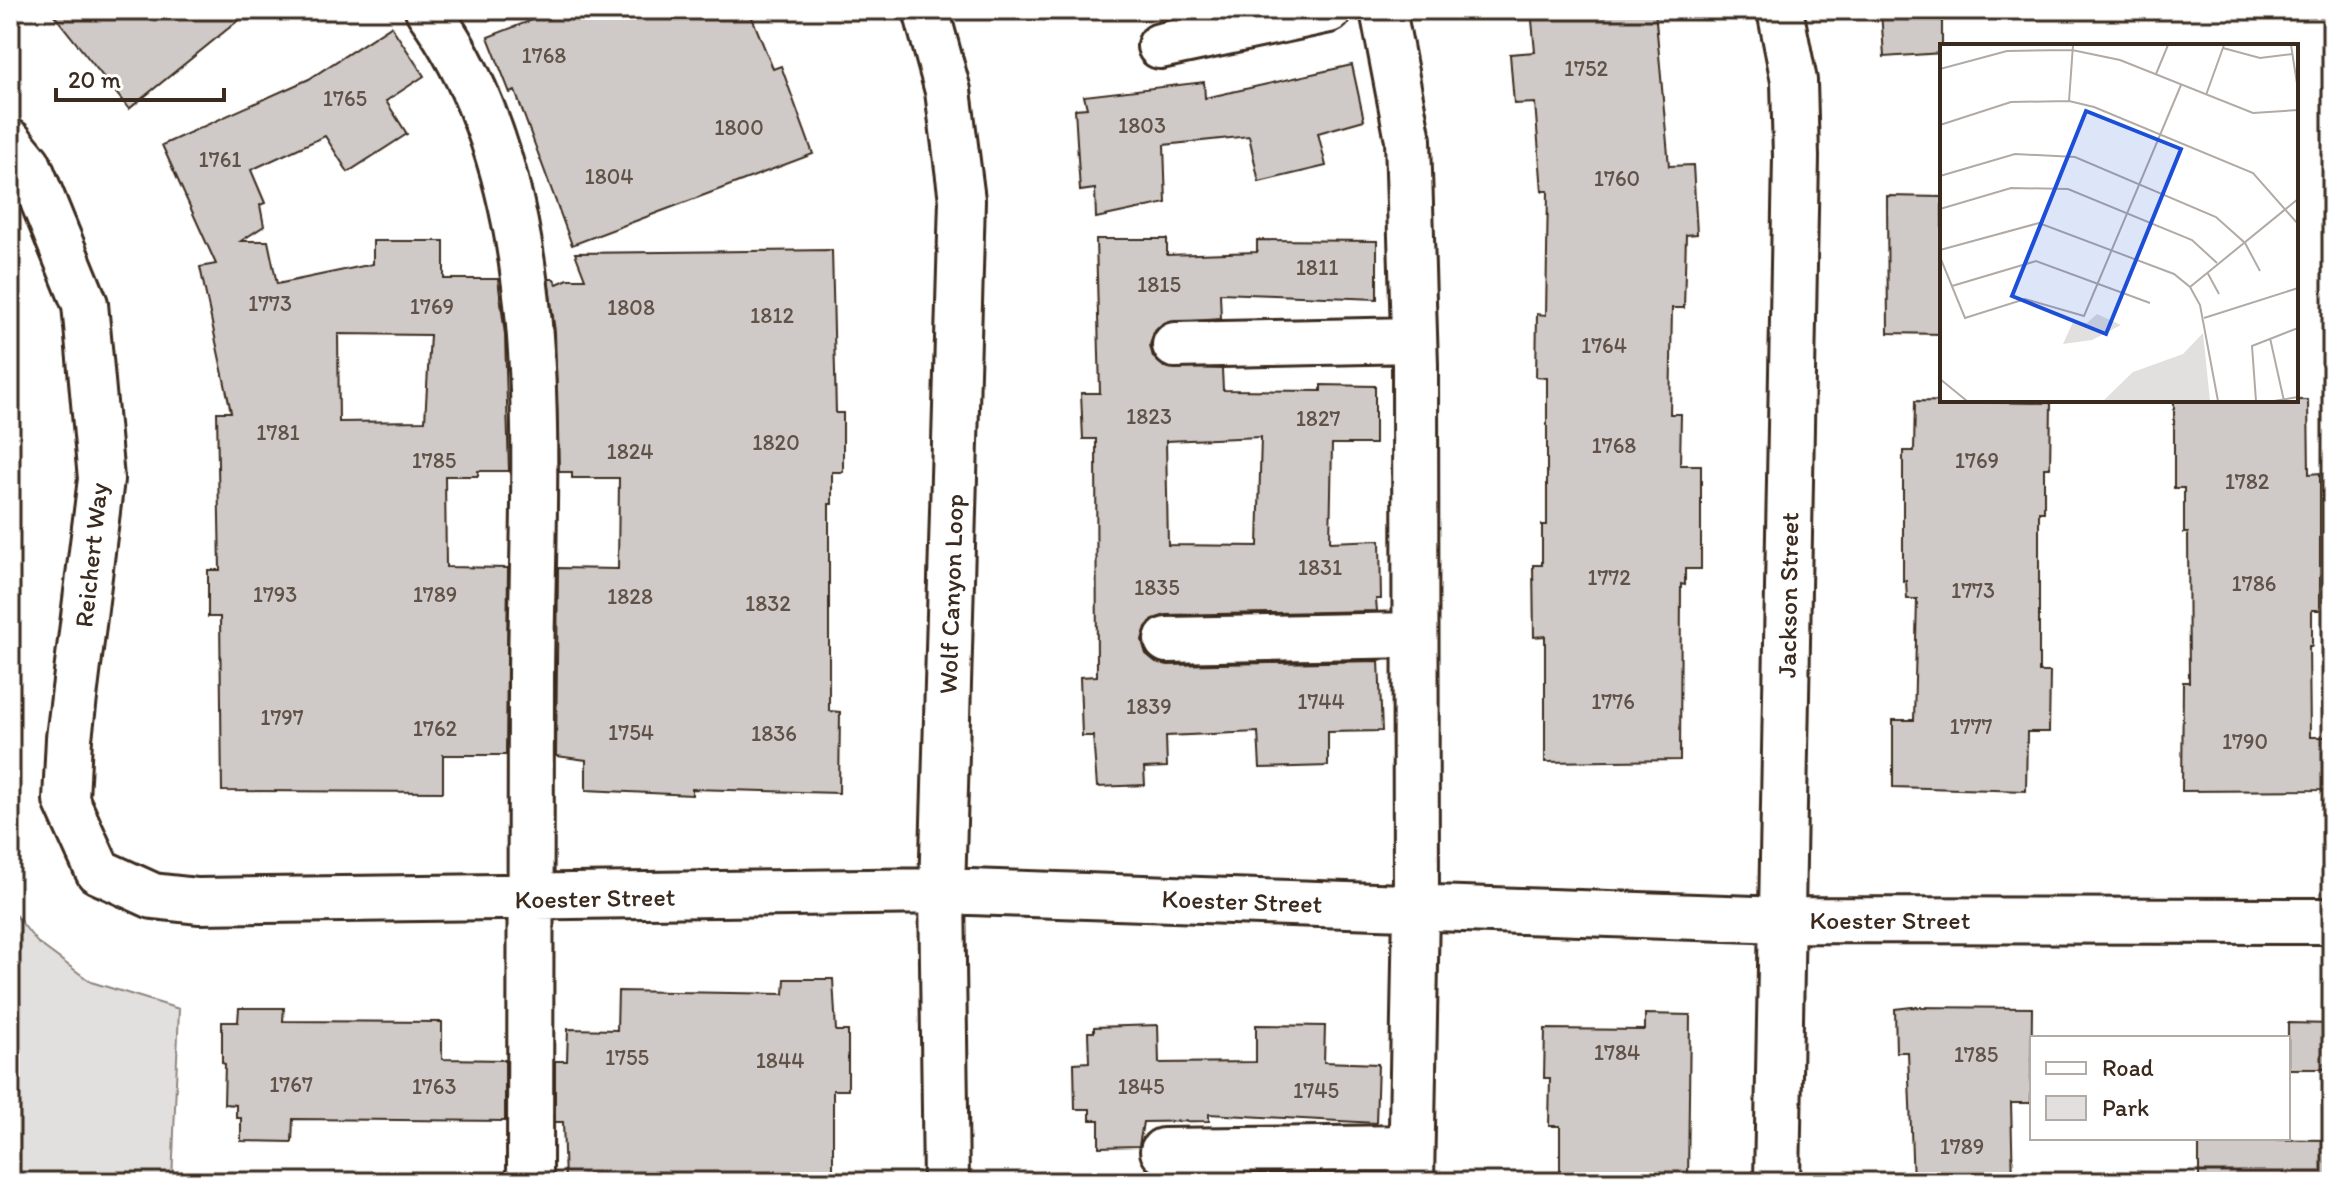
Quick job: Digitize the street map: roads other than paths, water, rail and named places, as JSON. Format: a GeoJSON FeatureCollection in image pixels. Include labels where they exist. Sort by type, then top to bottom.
{"type":"FeatureCollection","features":[{"type":"Feature","properties":{"kind":"street"},"geometry":{"type":"LineString","coordinates":[[428,10],[485,108],[513,203],[530,346],[530,1182]]}},
{"type":"Feature","properties":{"kind":"street","name":"Wolf Canyon Loop"},"geometry":{"type":"LineString","coordinates":[[926,10],[948,91],[962,200],[942,891],[946,1182]]}},
{"type":"Feature","properties":{"kind":"street"},"geometry":{"type":"LineString","coordinates":[[1160,46],[1329,10]]}},
{"type":"Feature","properties":{"kind":"street"},"geometry":{"type":"LineString","coordinates":[[1163,1151],[1411,1165],[1416,908],[1414,340],[1408,140],[1383,10]]}},
{"type":"Feature","properties":{"kind":"street","name":"Jackson Street"},"geometry":{"type":"LineString","coordinates":[[1777,1182],[1796,157],[1794,81],[1780,10]]}},
{"type":"Feature","properties":{"kind":"street","name":"Reichert Way"},"geometry":{"type":"LineString","coordinates":[[10,142],[28,164],[85,304],[101,479],[69,738],[66,800],[98,871],[153,896]]}},
{"type":"Feature","properties":{"kind":"street"},"geometry":{"type":"LineString","coordinates":[[1175,345],[1414,340]]}},
{"type":"Feature","properties":{"kind":"street"},"geometry":{"type":"LineString","coordinates":[[1167,640],[1415,635]]}},
{"type":"Feature","properties":{"kind":"street","name":"Koester Street"},"geometry":{"type":"LineString","coordinates":[[153,896],[198,901],[531,899],[942,891],[1784,920],[2332,921]]}}]}
